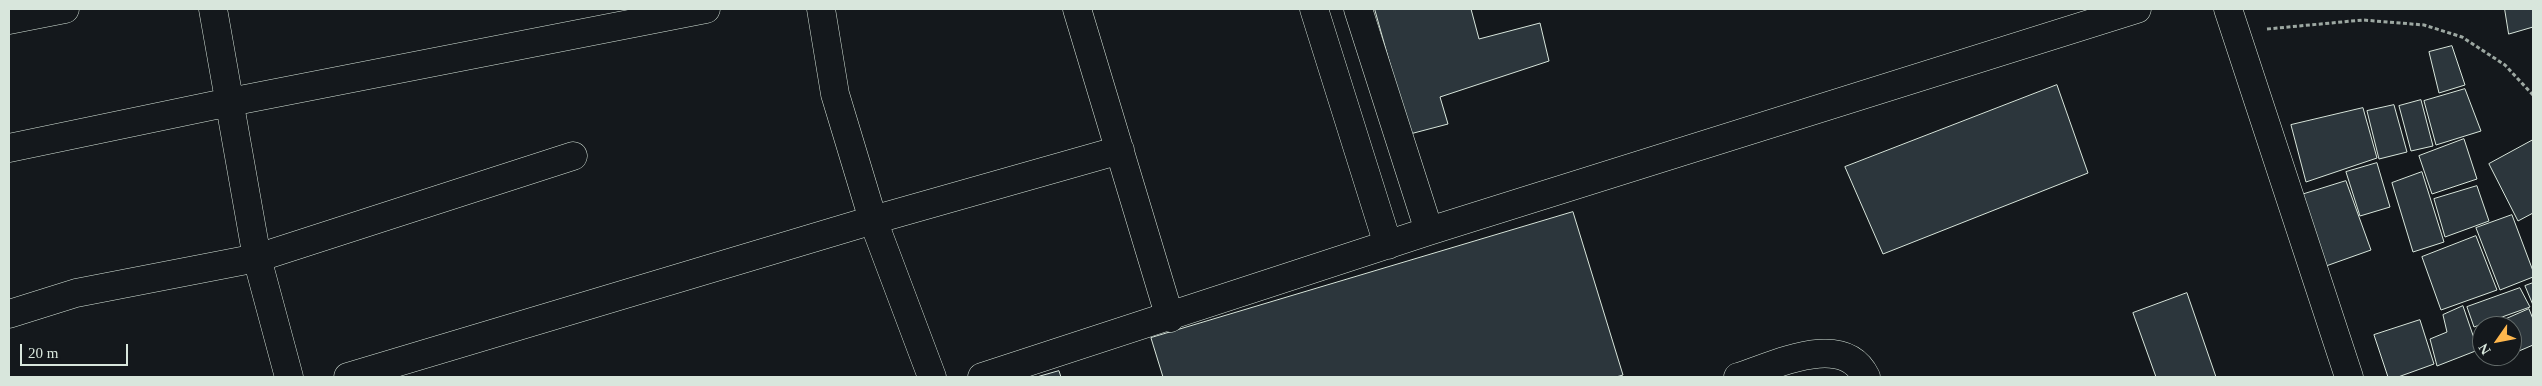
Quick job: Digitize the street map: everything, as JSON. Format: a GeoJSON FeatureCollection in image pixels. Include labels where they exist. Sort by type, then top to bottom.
{"type":"FeatureCollection","features":[{"type":"Feature","properties":{"kind":"street"},"geometry":{"type":"LineString","coordinates":[[9,20],[64,9]]}},
{"type":"Feature","properties":{"kind":"street"},"geometry":{"type":"LineString","coordinates":[[213,9],[257,258],[289,377]]}},
{"type":"Feature","properties":{"kind":"street"},"geometry":{"type":"LineString","coordinates":[[9,148],[230,102],[706,9]]}},
{"type":"Feature","properties":{"kind":"street"},"geometry":{"type":"LineString","coordinates":[[821,9],[835,94],[873,220],[932,377]]}},
{"type":"Feature","properties":{"kind":"street"},"geometry":{"type":"LineString","coordinates":[[1077,9],[1170,318]]}},
{"type":"Feature","properties":{"kind":"street"},"geometry":{"type":"LineString","coordinates":[[1314,9],[1388,245]]}},
{"type":"Feature","properties":{"kind":"street"},"geometry":{"type":"LineString","coordinates":[[1358,9],[1429,231]]}},
{"type":"Feature","properties":{"kind":"street"},"geometry":{"type":"LineString","coordinates":[[982,377],[1170,318],[1429,231],[2137,9]]}},
{"type":"Feature","properties":{"kind":"street"},"geometry":{"type":"LineString","coordinates":[[2231,19],[2349,377]]}},
{"type":"Feature","properties":{"kind":"street"},"geometry":{"type":"LineString","coordinates":[[348,377],[873,220],[1120,150]]}},
{"type":"Feature","properties":{"kind":"street"},"geometry":{"type":"LineString","coordinates":[[9,314],[76,293],[257,258],[573,156]]}},
{"type":"Feature","properties":{"kind":"street"},"geometry":{"type":"LineString","coordinates":[[1738,377],[1816,352],[1837,353],[1862,369],[1866,377]]}},
{"type":"Feature","properties":{"kind":"path"},"geometry":{"type":"LineString","coordinates":[[2231,19],[2299,27],[2363,20],[2424,25],[2462,37],[2504,65],[2533,95]]}},
{"type":"Feature","properties":{"kind":"building"},"geometry":{"type":"Polygon","coordinates":[[[1375,9],[1471,9],[1479,39],[1540,23],[1549,61],[1440,97],[1448,124],[1410,134],[1375,9]]]}},
{"type":"Feature","properties":{"kind":"building"},"geometry":{"type":"Polygon","coordinates":[[[2505,9],[2533,9],[2533,27],[2509,34],[2505,9]]]}},
{"type":"Feature","properties":{"kind":"building"},"geometry":{"type":"Polygon","coordinates":[[[2452,46],[2465,85],[2439,93],[2429,52],[2452,46]]]}},
{"type":"Feature","properties":{"kind":"building"},"geometry":{"type":"Polygon","coordinates":[[[2057,85],[2088,173],[1883,254],[1845,167],[2057,85]]]}},
{"type":"Feature","properties":{"kind":"building"},"geometry":{"type":"Polygon","coordinates":[[[2465,89],[2481,131],[2436,145],[2424,101],[2465,89]]]}},
{"type":"Feature","properties":{"kind":"building"},"geometry":{"type":"Polygon","coordinates":[[[2421,100],[2433,146],[2411,151],[2399,106],[2421,100]]]}},
{"type":"Feature","properties":{"kind":"building"},"geometry":{"type":"Polygon","coordinates":[[[2394,105],[2407,152],[2379,159],[2367,111],[2394,105]]]}},
{"type":"Feature","properties":{"kind":"building"},"geometry":{"type":"Polygon","coordinates":[[[2363,108],[2377,158],[2306,182],[2291,125],[2363,108]]]}},
{"type":"Feature","properties":{"kind":"building"},"geometry":{"type":"Polygon","coordinates":[[[2464,139],[2477,179],[2432,194],[2419,156],[2464,139]]]}},
{"type":"Feature","properties":{"kind":"building"},"geometry":{"type":"Polygon","coordinates":[[[2533,140],[2533,213],[2518,221],[2489,164],[2533,140]]]}},
{"type":"Feature","properties":{"kind":"building"},"geometry":{"type":"Polygon","coordinates":[[[2377,163],[2390,207],[2360,216],[2346,172],[2377,163]]]}},
{"type":"Feature","properties":{"kind":"building"},"geometry":{"type":"Polygon","coordinates":[[[2422,172],[2444,242],[2413,252],[2392,183],[2422,172]]]}},
{"type":"Feature","properties":{"kind":"building"},"geometry":{"type":"Polygon","coordinates":[[[2346,181],[2371,250],[2326,266],[2301,195],[2346,181]]]}},
{"type":"Feature","properties":{"kind":"building"},"geometry":{"type":"Polygon","coordinates":[[[2477,186],[2489,221],[2445,237],[2434,199],[2477,186]]]}},
{"type":"Feature","properties":{"kind":"building"},"geometry":{"type":"Polygon","coordinates":[[[1573,212],[1623,375],[1616,377],[1163,377],[1151,338],[1573,212]]]}},
{"type":"Feature","properties":{"kind":"building"},"geometry":{"type":"Polygon","coordinates":[[[2512,215],[2533,271],[2533,277],[2500,290],[2476,228],[2512,215]]]}},
{"type":"Feature","properties":{"kind":"building"},"geometry":{"type":"Polygon","coordinates":[[[2476,236],[2497,290],[2441,310],[2422,257],[2476,236]]]}},
{"type":"Feature","properties":{"kind":"building"},"geometry":{"type":"Polygon","coordinates":[[[2533,283],[2533,305],[2525,286],[2533,283]]]}},
{"type":"Feature","properties":{"kind":"building"},"geometry":{"type":"Polygon","coordinates":[[[2520,288],[2530,307],[2505,316],[2472,316],[2472,321],[2467,307],[2520,288]]]}},
{"type":"Feature","properties":{"kind":"building"},"geometry":{"type":"Polygon","coordinates":[[[2187,293],[2216,377],[2156,377],[2133,313],[2187,293]]]}},
{"type":"Feature","properties":{"kind":"building"},"geometry":{"type":"Polygon","coordinates":[[[2463,306],[2472,332],[2472,352],[2437,366],[2430,339],[2447,332],[2443,315],[2463,306]]]}},
{"type":"Feature","properties":{"kind":"building"},"geometry":{"type":"Polygon","coordinates":[[[2529,309],[2533,319],[2533,345],[2522,350],[2522,316],[2513,316],[2529,309]]]}},
{"type":"Feature","properties":{"kind":"building"},"geometry":{"type":"Polygon","coordinates":[[[2420,320],[2434,364],[2398,377],[2388,377],[2374,335],[2420,320]]]}},
{"type":"Feature","properties":{"kind":"building"},"geometry":{"type":"Polygon","coordinates":[[[1059,371],[1061,377],[1037,377],[1059,371]]]}}]}
